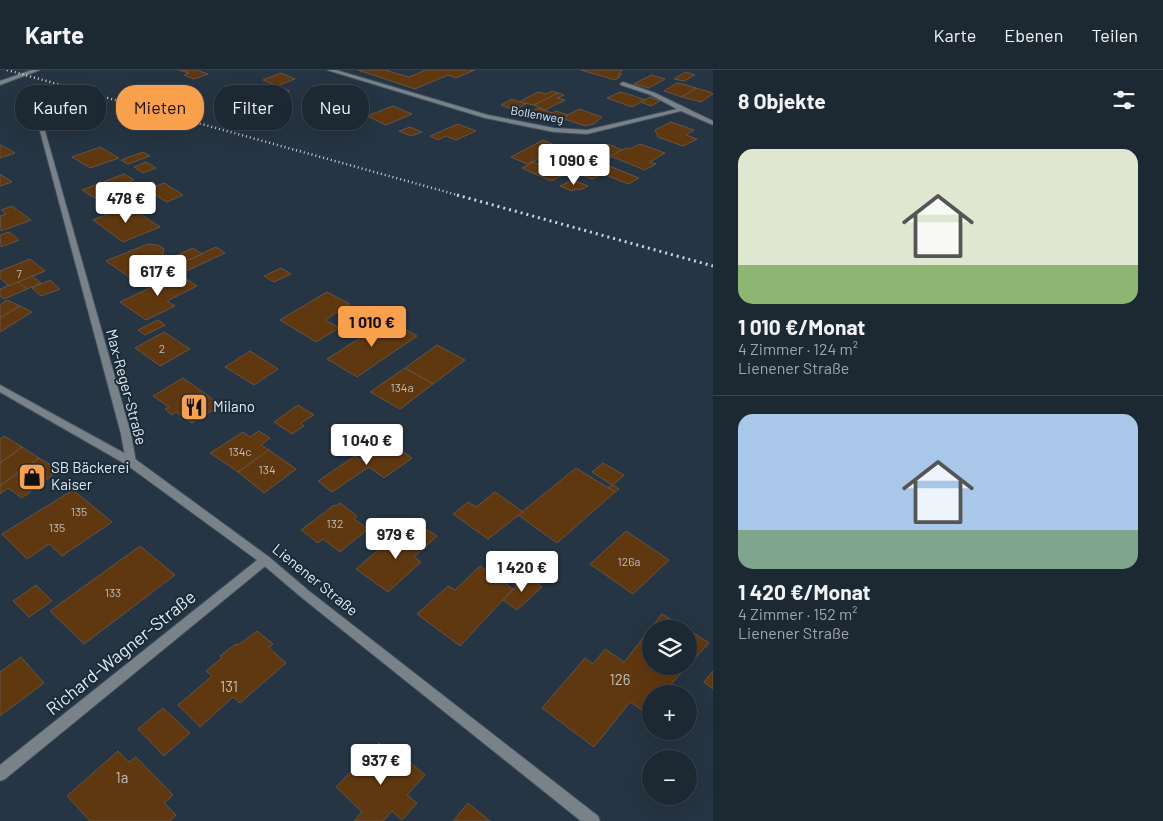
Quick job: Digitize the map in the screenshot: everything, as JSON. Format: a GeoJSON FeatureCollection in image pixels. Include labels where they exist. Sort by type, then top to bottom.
{"type":"FeatureCollection","features":[{"type":"Feature","properties":{"kind":"street"},"geometry":{"type":"LineString","coordinates":[[0,83],[37,70]]}},
{"type":"Feature","properties":{"kind":"street","name":"Bollenweg"},"geometry":{"type":"LineString","coordinates":[[330,70],[487,117],[554,130],[586,132],[682,109]]}},
{"type":"Feature","properties":{"kind":"street"},"geometry":{"type":"LineString","coordinates":[[623,84],[653,94],[713,123]]}},
{"type":"Feature","properties":{"kind":"street","name":"Max-Reger-Straße"},"geometry":{"type":"LineString","coordinates":[[42,130],[126,434],[131,462]]}},
{"type":"Feature","properties":{"kind":"street","name":"Lienener Straße"},"geometry":{"type":"LineString","coordinates":[[0,388],[131,462],[264,560],[312,600],[593,821]]}},
{"type":"Feature","properties":{"kind":"street","name":"Richard-Wagner-Straße"},"geometry":{"type":"LineString","coordinates":[[0,774],[264,560]]}},
{"type":"Feature","properties":{"kind":"building"},"geometry":{"type":"Polygon","coordinates":[[[179,70],[196,70],[208,74],[194,79],[184,75],[189,73],[179,70]]]}},
{"type":"Feature","properties":{"kind":"building"},"geometry":{"type":"Polygon","coordinates":[[[358,70],[385,70],[409,77],[426,70],[475,70],[456,78],[448,75],[415,89],[358,70]]]}},
{"type":"Feature","properties":{"kind":"building"},"geometry":{"type":"Polygon","coordinates":[[[581,70],[623,70],[619,73],[622,74],[617,76],[620,77],[615,80],[581,70]]]}},
{"type":"Feature","properties":{"kind":"building"},"geometry":{"type":"Polygon","coordinates":[[[685,72],[695,75],[684,81],[674,79],[685,72]]]}},
{"type":"Feature","properties":{"kind":"building"},"geometry":{"type":"Polygon","coordinates":[[[281,73],[295,79],[280,85],[263,80],[281,73]]]}},
{"type":"Feature","properties":{"kind":"building"},"geometry":{"type":"Polygon","coordinates":[[[651,75],[665,79],[649,88],[634,84],[651,75]]]}},
{"type":"Feature","properties":{"kind":"building"},"geometry":{"type":"Polygon","coordinates":[[[677,83],[696,88],[682,97],[664,91],[677,83]]]}},
{"type":"Feature","properties":{"kind":"building"},"geometry":{"type":"Polygon","coordinates":[[[696,88],[713,94],[701,102],[682,97],[696,88]]]}},
{"type":"Feature","properties":{"kind":"building"},"geometry":{"type":"Polygon","coordinates":[[[552,91],[558,93],[534,105],[519,102],[538,92],[546,94],[552,91]]]}},
{"type":"Feature","properties":{"kind":"building"},"geometry":{"type":"Polygon","coordinates":[[[620,92],[645,100],[632,107],[607,98],[620,92]]]}},
{"type":"Feature","properties":{"kind":"building"},"geometry":{"type":"Polygon","coordinates":[[[558,93],[564,95],[557,98],[565,100],[545,110],[534,105],[558,93]]]}},
{"type":"Feature","properties":{"kind":"building"},"geometry":{"type":"Polygon","coordinates":[[[650,97],[660,101],[651,106],[641,102],[650,97]]]}},
{"type":"Feature","properties":{"kind":"building"},"geometry":{"type":"Polygon","coordinates":[[[512,99],[526,104],[514,110],[501,105],[512,99]]]}},
{"type":"Feature","properties":{"kind":"building"},"geometry":{"type":"Polygon","coordinates":[[[393,106],[412,114],[386,125],[369,115],[393,106]]]}},
{"type":"Feature","properties":{"kind":"building"},"geometry":{"type":"Polygon","coordinates":[[[538,108],[552,113],[541,119],[527,114],[538,108]]]}},
{"type":"Feature","properties":{"kind":"building"},"geometry":{"type":"Polygon","coordinates":[[[579,109],[602,117],[594,124],[585,126],[562,118],[579,109]]]}},
{"type":"Feature","properties":{"kind":"building"},"geometry":{"type":"Polygon","coordinates":[[[556,111],[568,115],[562,118],[566,120],[563,121],[547,116],[556,111]]]}},
{"type":"Feature","properties":{"kind":"building"},"geometry":{"type":"Polygon","coordinates":[[[671,122],[694,130],[686,135],[697,139],[683,146],[658,137],[655,130],[671,122]]]}},
{"type":"Feature","properties":{"kind":"building"},"geometry":{"type":"Polygon","coordinates":[[[458,124],[476,131],[456,140],[446,136],[438,140],[430,136],[458,124]]]}},
{"type":"Feature","properties":{"kind":"building"},"geometry":{"type":"Polygon","coordinates":[[[410,127],[422,132],[411,136],[399,131],[410,127]]]}},
{"type":"Feature","properties":{"kind":"building"},"geometry":{"type":"Polygon","coordinates":[[[543,140],[564,149],[527,164],[511,157],[543,140]]]}},
{"type":"Feature","properties":{"kind":"building"},"geometry":{"type":"Polygon","coordinates":[[[608,144],[622,150],[610,158],[594,151],[608,144]]]}},
{"type":"Feature","properties":{"kind":"building"},"geometry":{"type":"Polygon","coordinates":[[[640,144],[665,153],[650,162],[656,164],[645,170],[610,156],[626,148],[629,149],[640,144]]]}},
{"type":"Feature","properties":{"kind":"building"},"geometry":{"type":"Polygon","coordinates":[[[0,145],[3,146],[15,153],[0,158],[0,145]]]}},
{"type":"Feature","properties":{"kind":"building"},"geometry":{"type":"Polygon","coordinates":[[[100,147],[119,158],[90,168],[72,157],[100,147]]]}},
{"type":"Feature","properties":{"kind":"building"},"geometry":{"type":"Polygon","coordinates":[[[143,152],[150,156],[128,164],[121,160],[143,152]]]}},
{"type":"Feature","properties":{"kind":"building"},"geometry":{"type":"Polygon","coordinates":[[[597,161],[639,178],[628,184],[603,174],[592,179],[572,171],[588,162],[597,161]]]}},
{"type":"Feature","properties":{"kind":"building"},"geometry":{"type":"Polygon","coordinates":[[[146,162],[156,168],[143,173],[134,167],[146,162]]]}},
{"type":"Feature","properties":{"kind":"building"},"geometry":{"type":"Polygon","coordinates":[[[534,162],[546,168],[535,174],[522,168],[534,162]]]}},
{"type":"Feature","properties":{"kind":"building"},"geometry":{"type":"Polygon","coordinates":[[[546,168],[563,175],[551,181],[535,174],[546,168]]]}},
{"type":"Feature","properties":{"kind":"building"},"geometry":{"type":"Polygon","coordinates":[[[0,174],[12,182],[0,186],[0,174]]]}},
{"type":"Feature","properties":{"kind":"building"},"geometry":{"type":"Polygon","coordinates":[[[124,174],[134,180],[115,188],[122,194],[98,200],[82,190],[124,174]]]}},
{"type":"Feature","properties":{"kind":"building"},"geometry":{"type":"Polygon","coordinates":[[[573,180],[588,186],[572,191],[560,186],[573,180]]]}},
{"type":"Feature","properties":{"kind":"building"},"geometry":{"type":"Polygon","coordinates":[[[164,183],[183,195],[167,202],[147,190],[164,183]]]}},
{"type":"Feature","properties":{"kind":"building"},"geometry":{"type":"Polygon","coordinates":[[[12,206],[31,220],[1,231],[0,216],[6,214],[1,210],[12,206]]]}},
{"type":"Feature","properties":{"kind":"building"},"geometry":{"type":"Polygon","coordinates":[[[128,206],[160,227],[123,242],[93,220],[128,206]]]}},
{"type":"Feature","properties":{"kind":"building"},"geometry":{"type":"Polygon","coordinates":[[[9,232],[19,240],[1,247],[0,235],[9,232]]]}},
{"type":"Feature","properties":{"kind":"building"},"geometry":{"type":"Polygon","coordinates":[[[148,244],[158,245],[164,249],[163,254],[148,261],[155,266],[129,277],[106,261],[148,244]]]}},
{"type":"Feature","properties":{"kind":"building"},"geometry":{"type":"Polygon","coordinates":[[[216,247],[225,253],[184,272],[175,266],[216,247]]]}},
{"type":"Feature","properties":{"kind":"building"},"geometry":{"type":"Polygon","coordinates":[[[193,248],[202,254],[175,266],[166,260],[193,248]]]}},
{"type":"Feature","properties":{"kind":"building"},"geometry":{"type":"Polygon","coordinates":[[[30,259],[45,271],[9,286],[0,278],[0,271],[30,259]]]}},
{"type":"Feature","properties":{"kind":"building"},"geometry":{"type":"Polygon","coordinates":[[[281,268],[291,274],[274,282],[264,276],[281,268]]]}},
{"type":"Feature","properties":{"kind":"building"},"geometry":{"type":"Polygon","coordinates":[[[179,274],[197,286],[167,301],[175,306],[146,320],[120,302],[179,274]]]}},
{"type":"Feature","properties":{"kind":"building"},"geometry":{"type":"Polygon","coordinates":[[[32,276],[41,283],[27,289],[18,282],[32,276]]]}},
{"type":"Feature","properties":{"kind":"building"},"geometry":{"type":"Polygon","coordinates":[[[50,280],[60,289],[41,296],[32,288],[50,280]]]}},
{"type":"Feature","properties":{"kind":"building"},"geometry":{"type":"Polygon","coordinates":[[[18,282],[27,289],[4,299],[0,296],[0,289],[18,282]]]}},
{"type":"Feature","properties":{"kind":"building"},"geometry":{"type":"Polygon","coordinates":[[[327,292],[350,304],[325,320],[339,328],[316,342],[280,320],[327,292]]]}},
{"type":"Feature","properties":{"kind":"building"},"geometry":{"type":"Polygon","coordinates":[[[7,300],[20,306],[0,318],[0,305],[7,300]]]}},
{"type":"Feature","properties":{"kind":"building"},"geometry":{"type":"Polygon","coordinates":[[[20,306],[32,312],[0,332],[0,318],[20,306]]]}},
{"type":"Feature","properties":{"kind":"building"},"geometry":{"type":"Polygon","coordinates":[[[158,320],[165,325],[145,335],[138,330],[158,320]]]}},
{"type":"Feature","properties":{"kind":"building"},"geometry":{"type":"Polygon","coordinates":[[[388,320],[417,336],[357,377],[327,359],[388,320]]]}},
{"type":"Feature","properties":{"kind":"building"},"geometry":{"type":"Polygon","coordinates":[[[164,332],[190,349],[160,366],[135,348],[164,332]]]}},
{"type":"Feature","properties":{"kind":"building"},"geometry":{"type":"Polygon","coordinates":[[[437,345],[465,360],[433,384],[405,368],[437,345]]]}},
{"type":"Feature","properties":{"kind":"building"},"geometry":{"type":"Polygon","coordinates":[[[250,351],[278,369],[254,385],[225,367],[250,351]]]}},
{"type":"Feature","properties":{"kind":"building"},"geometry":{"type":"Polygon","coordinates":[[[405,368],[433,384],[400,409],[370,392],[405,368]]]}},
{"type":"Feature","properties":{"kind":"building"},"geometry":{"type":"Polygon","coordinates":[[[183,378],[221,405],[192,423],[176,412],[172,415],[165,409],[169,407],[153,396],[183,378]]]}},
{"type":"Feature","properties":{"kind":"building"},"geometry":{"type":"Polygon","coordinates":[[[298,405],[314,415],[301,423],[304,426],[292,434],[274,422],[298,405]]]}},
{"type":"Feature","properties":{"kind":"building"},"geometry":{"type":"Polygon","coordinates":[[[259,431],[270,438],[261,445],[269,450],[238,472],[210,453],[243,432],[250,437],[259,431]]]}},
{"type":"Feature","properties":{"kind":"building"},"geometry":{"type":"Polygon","coordinates":[[[4,436],[22,447],[0,463],[0,439],[4,436]]]}},
{"type":"Feature","properties":{"kind":"building"},"geometry":{"type":"Polygon","coordinates":[[[387,441],[412,458],[384,478],[369,467],[332,492],[318,481],[355,456],[360,460],[387,441]]]}},
{"type":"Feature","properties":{"kind":"building"},"geometry":{"type":"Polygon","coordinates":[[[22,447],[39,458],[0,486],[0,463],[22,447]]]}},
{"type":"Feature","properties":{"kind":"building"},"geometry":{"type":"Polygon","coordinates":[[[269,450],[296,469],[264,493],[238,472],[269,450]]]}},
{"type":"Feature","properties":{"kind":"building"},"geometry":{"type":"Polygon","coordinates":[[[39,458],[59,470],[22,498],[8,488],[0,494],[0,486],[39,458]]]}},
{"type":"Feature","properties":{"kind":"building"},"geometry":{"type":"Polygon","coordinates":[[[603,463],[624,475],[613,485],[619,489],[615,492],[608,488],[612,485],[592,472],[603,463]]]}},
{"type":"Feature","properties":{"kind":"building"},"geometry":{"type":"Polygon","coordinates":[[[576,468],[615,492],[557,543],[518,515],[576,468]]]}},
{"type":"Feature","properties":{"kind":"building"},"geometry":{"type":"Polygon","coordinates":[[[73,490],[112,522],[62,556],[49,544],[27,559],[2,534],[73,490]]]}},
{"type":"Feature","properties":{"kind":"building"},"geometry":{"type":"Polygon","coordinates":[[[495,492],[523,512],[488,539],[453,514],[468,502],[476,507],[495,492]]]}},
{"type":"Feature","properties":{"kind":"building"},"geometry":{"type":"Polygon","coordinates":[[[340,503],[357,516],[354,519],[368,529],[340,552],[323,539],[318,543],[301,530],[334,505],[336,506],[340,503]]]}},
{"type":"Feature","properties":{"kind":"building"},"geometry":{"type":"Polygon","coordinates":[[[424,528],[437,536],[414,557],[421,562],[388,592],[356,569],[390,540],[397,545],[413,531],[417,534],[424,528]]]}},
{"type":"Feature","properties":{"kind":"building"},"geometry":{"type":"Polygon","coordinates":[[[626,531],[669,560],[633,594],[590,564],[626,531]]]}},
{"type":"Feature","properties":{"kind":"building"},"geometry":{"type":"Polygon","coordinates":[[[140,546],[175,575],[84,644],[50,611],[140,546]]]}},
{"type":"Feature","properties":{"kind":"building"},"geometry":{"type":"Polygon","coordinates":[[[480,566],[513,589],[460,646],[417,614],[448,586],[455,590],[480,566]]]}},
{"type":"Feature","properties":{"kind":"building"},"geometry":{"type":"Polygon","coordinates":[[[527,575],[542,587],[517,610],[503,600],[527,575]]]}},
{"type":"Feature","properties":{"kind":"building"},"geometry":{"type":"Polygon","coordinates":[[[36,585],[52,601],[29,617],[13,601],[36,585]]]}},
{"type":"Feature","properties":{"kind":"building"},"geometry":{"type":"Polygon","coordinates":[[[662,614],[672,620],[657,620],[662,614]]]}},
{"type":"Feature","properties":{"kind":"building"},"geometry":{"type":"Polygon","coordinates":[[[257,631],[273,644],[269,648],[286,663],[240,703],[233,697],[200,727],[178,705],[212,676],[206,671],[222,658],[220,656],[257,631]]]}},
{"type":"Feature","properties":{"kind":"building"},"geometry":{"type":"Polygon","coordinates":[[[697,635],[709,643],[697,656],[697,635]]]}},
{"type":"Feature","properties":{"kind":"building"},"geometry":{"type":"Polygon","coordinates":[[[642,639],[642,675],[680,675],[670,685],[642,685],[642,710],[630,702],[594,747],[542,708],[585,658],[593,664],[605,649],[624,662],[642,639]]]}},
{"type":"Feature","properties":{"kind":"building"},"geometry":{"type":"Polygon","coordinates":[[[21,657],[44,683],[0,716],[0,672],[21,657]]]}},
{"type":"Feature","properties":{"kind":"building"},"geometry":{"type":"Polygon","coordinates":[[[713,671],[713,689],[704,682],[713,671]]]}},
{"type":"Feature","properties":{"kind":"building"},"geometry":{"type":"Polygon","coordinates":[[[163,708],[190,733],[164,756],[138,729],[163,708]]]}},
{"type":"Feature","properties":{"kind":"building"},"geometry":{"type":"Polygon","coordinates":[[[379,743],[400,762],[405,758],[425,775],[407,795],[417,803],[402,820],[392,811],[383,821],[354,821],[362,812],[336,787],[379,743]]]}},
{"type":"Feature","properties":{"kind":"building"},"geometry":{"type":"Polygon","coordinates":[[[118,751],[129,762],[136,757],[173,795],[164,803],[176,815],[170,821],[90,821],[67,796],[118,751]]]}},
{"type":"Feature","properties":{"kind":"building"},"geometry":{"type":"Polygon","coordinates":[[[468,803],[490,821],[453,821],[468,803]]]}},
{"type":"Feature","properties":{"kind":"railway"},"geometry":{"type":"LineString","coordinates":[[7,70],[461,196]]}},
{"type":"Feature","properties":{"kind":"railway"},"geometry":{"type":"LineString","coordinates":[[457,195],[713,266]]}},
{"type":"Feature","properties":{"kind":"place","name":"Milano"},"geometry":{"type":"Point","coordinates":[194,407]}},
{"type":"Feature","properties":{"kind":"place","name":"SB Bäckerei Kaiser"},"geometry":{"type":"Point","coordinates":[32,477]}}]}
